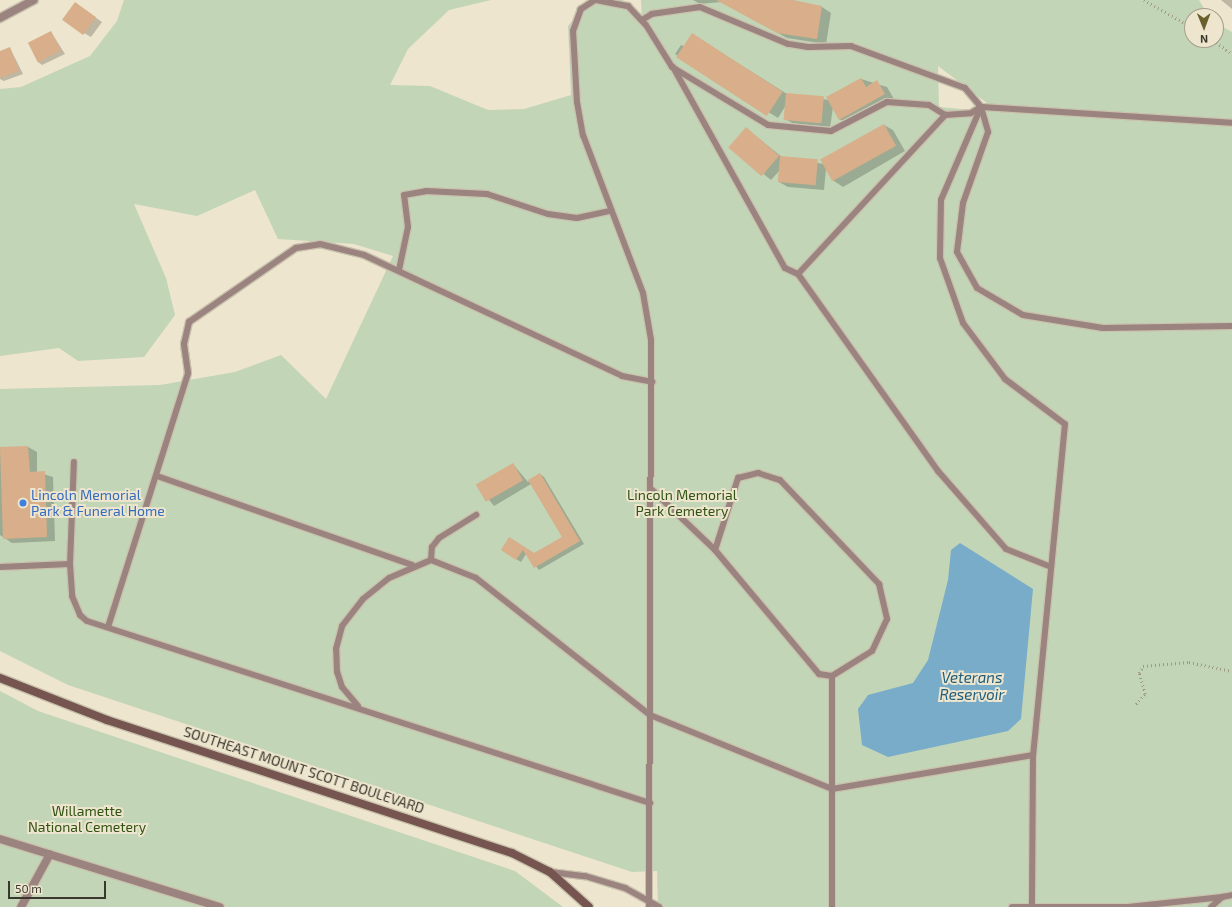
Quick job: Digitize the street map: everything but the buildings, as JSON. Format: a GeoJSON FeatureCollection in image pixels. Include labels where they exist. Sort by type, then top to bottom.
{"type":"FeatureCollection","features":[{"type":"Feature","properties":{"kind":"main road","name":"SOUTHEAST MOUNT SCOTT BOULEVARD"},"geometry":{"type":"LineString","coordinates":[[0,678],[94,715],[512,853],[550,872],[589,907]]}},
{"type":"Feature","properties":{"kind":"street"},"geometry":{"type":"LineString","coordinates":[[0,18],[34,0]]}},
{"type":"Feature","properties":{"kind":"street"},"geometry":{"type":"LineString","coordinates":[[0,839],[220,907]]}},
{"type":"Feature","properties":{"kind":"street"},"geometry":{"type":"LineString","coordinates":[[21,907],[50,854]]}},
{"type":"Feature","properties":{"kind":"lane"},"geometry":{"type":"LineString","coordinates":[[649,904],[652,382],[649,316],[610,211],[584,135],[573,50],[576,17],[596,0],[628,6],[642,20],[672,67],[785,268],[798,274],[944,477],[1006,549],[1051,567]]}},
{"type":"Feature","properties":{"kind":"lane"},"geometry":{"type":"LineString","coordinates":[[642,20],[667,10],[711,10],[788,44],[808,47],[851,46],[887,56],[965,88],[981,107],[988,132],[963,203],[957,252],[977,288],[1022,315],[1103,328],[1232,326]]}},
{"type":"Feature","properties":{"kind":"lane"},"geometry":{"type":"LineString","coordinates":[[672,67],[768,126],[830,131],[887,102],[928,105],[945,115],[971,113],[981,107],[1232,123]]}},
{"type":"Feature","properties":{"kind":"lane"},"geometry":{"type":"LineString","coordinates":[[981,107],[941,200],[940,258],[963,323],[1005,379],[1065,424],[1033,755],[1032,907]]}},
{"type":"Feature","properties":{"kind":"lane"},"geometry":{"type":"LineString","coordinates":[[798,274],[945,115]]}},
{"type":"Feature","properties":{"kind":"lane"},"geometry":{"type":"LineString","coordinates":[[399,270],[408,227],[404,195],[426,191],[487,194],[548,214],[577,218],[610,211]]}},
{"type":"Feature","properties":{"kind":"lane"},"geometry":{"type":"LineString","coordinates":[[108,627],[157,476],[188,373],[184,344],[189,322],[296,248],[320,244],[364,255],[399,270],[622,376],[652,382]]}},
{"type":"Feature","properties":{"kind":"lane"},"geometry":{"type":"LineString","coordinates":[[74,462],[70,564],[72,596],[80,615],[108,627],[358,706],[650,803]]}},
{"type":"Feature","properties":{"kind":"lane"},"geometry":{"type":"LineString","coordinates":[[651,489],[715,550],[819,674],[832,676],[872,651],[888,619],[880,584],[780,480],[758,473],[738,478],[715,550]]}},
{"type":"Feature","properties":{"kind":"lane"},"geometry":{"type":"LineString","coordinates":[[157,476],[412,565]]}},
{"type":"Feature","properties":{"kind":"lane"},"geometry":{"type":"LineString","coordinates":[[432,560],[432,546],[439,538],[476,515]]}},
{"type":"Feature","properties":{"kind":"lane"},"geometry":{"type":"LineString","coordinates":[[358,706],[342,686],[337,672],[336,649],[342,626],[363,599],[412,565],[432,560],[476,578],[650,716],[832,789],[1033,755]]}},
{"type":"Feature","properties":{"kind":"lane"},"geometry":{"type":"LineString","coordinates":[[0,567],[70,564]]}},
{"type":"Feature","properties":{"kind":"lane"},"geometry":{"type":"LineString","coordinates":[[832,676],[832,907]]}},
{"type":"Feature","properties":{"kind":"lane"},"geometry":{"type":"LineString","coordinates":[[550,872],[585,876],[625,888],[649,904],[659,907]]}},
{"type":"Feature","properties":{"kind":"lane"},"geometry":{"type":"LineString","coordinates":[[1012,907],[1128,907],[1232,895]]}},
{"type":"Feature","properties":{"kind":"lane"},"geometry":{"type":"LineString","coordinates":[[1211,907],[1222,897]]}},
{"type":"Feature","properties":{"kind":"path"},"geometry":{"type":"LineString","coordinates":[[1144,0],[1184,22]]}},
{"type":"Feature","properties":{"kind":"path"},"geometry":{"type":"LineString","coordinates":[[1224,48],[1232,54]]}},
{"type":"Feature","properties":{"kind":"path"},"geometry":{"type":"LineString","coordinates":[[1136,704],[1144,694],[1139,673],[1143,666],[1189,662],[1232,671]]}},
{"type":"Feature","properties":{"kind":"green space","name":"Lincoln Memorial Park Cemetery"},"geometry":{"type":"Polygon","coordinates":[[[124,0],[491,0],[449,10],[408,49],[390,85],[430,86],[488,110],[524,109],[571,95],[568,26],[591,0],[623,0],[642,21],[641,0],[1199,0],[1204,8],[1184,8],[1184,48],[1224,48],[1224,28],[1232,32],[1232,907],[658,907],[657,871],[632,872],[68,685],[0,651],[0,389],[160,385],[235,372],[281,355],[326,399],[393,256],[354,244],[278,239],[255,190],[197,216],[134,204],[166,278],[175,315],[144,357],[78,361],[59,348],[0,356],[0,89],[21,87],[90,56],[117,21],[124,0]],[[938,66],[939,107],[983,111],[987,103],[938,66]]]}},
{"type":"Feature","properties":{"kind":"green space","name":"Willamette National Cemetery"},"geometry":{"type":"Polygon","coordinates":[[[0,691],[38,711],[515,871],[563,907],[0,907],[0,691]]]}},
{"type":"Feature","properties":{"kind":"water","name":"Veterans Reservoir"},"geometry":{"type":"Polygon","coordinates":[[[960,543],[1033,589],[1021,719],[1008,731],[888,757],[862,745],[858,709],[868,695],[913,683],[928,660],[948,580],[951,550],[960,543]]]}},
{"type":"Feature","properties":{"kind":"place","name":"Lincoln Memorial Park & Funeral Home"},"geometry":{"type":"Point","coordinates":[23,503]}}]}
